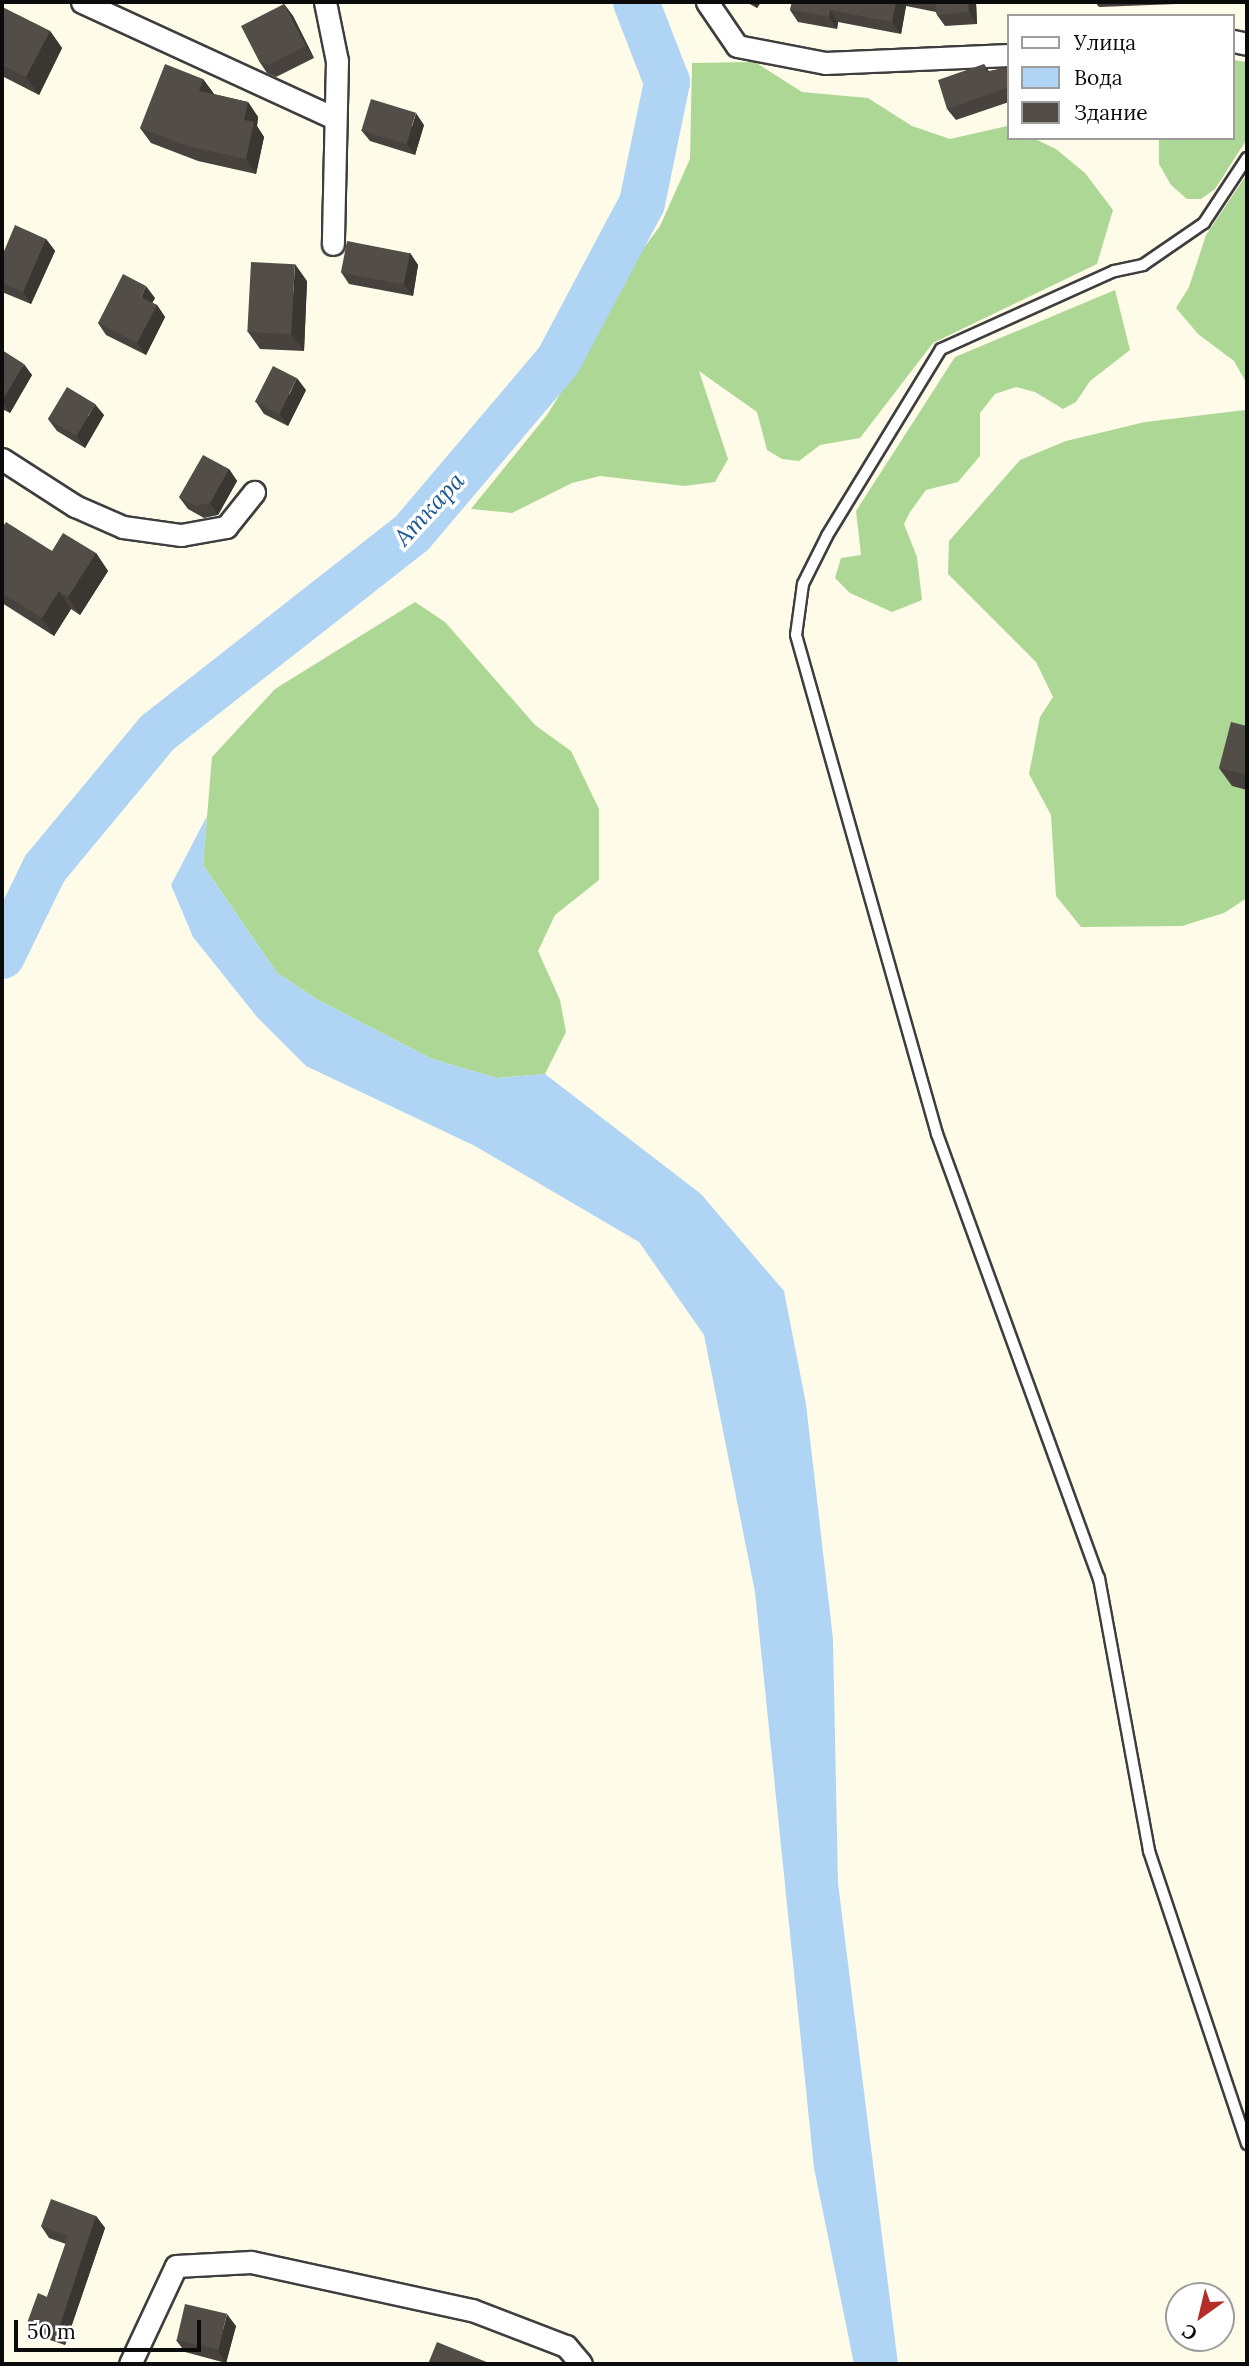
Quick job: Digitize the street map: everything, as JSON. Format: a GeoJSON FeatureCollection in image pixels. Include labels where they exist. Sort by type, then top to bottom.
{"type":"FeatureCollection","features":[{"type":"Feature","properties":{"kind":"street"},"geometry":{"type":"LineString","coordinates":[[82,2],[334,118]]}},
{"type":"Feature","properties":{"kind":"street"},"geometry":{"type":"LineString","coordinates":[[325,2],[337,61],[332,244]]}},
{"type":"Feature","properties":{"kind":"street"},"geometry":{"type":"LineString","coordinates":[[707,2],[737,46],[825,63],[1007,55]]}},
{"type":"Feature","properties":{"kind":"street"},"geometry":{"type":"LineString","coordinates":[[2,459],[75,506],[123,527],[181,535],[226,527],[254,492]]}},
{"type":"Feature","properties":{"kind":"street"},"geometry":{"type":"LineString","coordinates":[[130,2364],[176,2266],[251,2262],[472,2310],[566,2346],[581,2364]]}},
{"type":"Feature","properties":{"kind":"lane"},"geometry":{"type":"LineString","coordinates":[[1247,158],[1204,223],[1143,265],[1114,271],[941,349],[821,548],[803,584],[796,635],[937,1133],[1099,1578],[1149,1851],[1247,2144]]}},
{"type":"Feature","properties":{"kind":"green space"},"geometry":{"type":"Polygon","coordinates":[[[1235,60],[1247,62],[1247,139],[1215,189],[1201,199],[1187,199],[1171,185],[1159,164],[1159,140],[1235,140],[1235,60]]]}},
{"type":"Feature","properties":{"kind":"green space"},"geometry":{"type":"Polygon","coordinates":[[[755,62],[802,92],[868,98],[912,126],[950,139],[1007,126],[1007,140],[1037,140],[1056,149],[1085,173],[1113,210],[1097,264],[933,343],[860,438],[820,445],[799,461],[782,459],[767,450],[757,412],[699,371],[728,459],[715,482],[684,486],[600,476],[572,483],[512,513],[471,509],[547,415],[594,339],[629,268],[660,226],[690,159],[692,63],[755,62]]]}},
{"type":"Feature","properties":{"kind":"green space"},"geometry":{"type":"Polygon","coordinates":[[[1247,174],[1247,384],[1234,361],[1198,334],[1176,308],[1189,287],[1206,235],[1247,174]]]}},
{"type":"Feature","properties":{"kind":"green space"},"geometry":{"type":"Polygon","coordinates":[[[1115,290],[1130,350],[1090,381],[1076,402],[1063,409],[1035,392],[1016,387],[995,394],[980,413],[980,456],[958,482],[926,490],[910,512],[904,524],[917,557],[922,600],[892,612],[850,593],[835,578],[841,558],[861,555],[856,511],[955,357],[1115,290]]]}},
{"type":"Feature","properties":{"kind":"green space"},"geometry":{"type":"Polygon","coordinates":[[[1247,397],[1247,898],[1224,913],[1182,926],[1081,927],[1056,896],[1051,815],[1029,774],[1040,717],[1053,697],[1036,662],[948,574],[949,541],[1020,460],[1066,441],[1145,422],[1245,410],[1247,397]]]}},
{"type":"Feature","properties":{"kind":"green space"},"geometry":{"type":"Polygon","coordinates":[[[415,602],[445,622],[535,725],[571,751],[599,809],[599,880],[555,915],[538,951],[560,1000],[566,1032],[545,1074],[497,1078],[432,1059],[318,1000],[277,973],[203,865],[212,757],[275,689],[415,602]]]}},
{"type":"Feature","properties":{"kind":"water"},"geometry":{"type":"Polygon","coordinates":[[[207,816],[203,865],[277,973],[318,1000],[432,1059],[497,1078],[545,1074],[701,1194],[784,1291],[806,1404],[833,1639],[838,1883],[898,2364],[854,2364],[814,2168],[755,1592],[704,1335],[639,1242],[475,1146],[306,1066],[257,1017],[193,937],[171,885],[207,816]]]}},
{"type":"Feature","properties":{"kind":"building"},"geometry":{"type":"Polygon","coordinates":[[[792,2],[896,2],[892,22],[830,10],[829,17],[790,10],[792,2]]]}},
{"type":"Feature","properties":{"kind":"building"},"geometry":{"type":"Polygon","coordinates":[[[935,2],[968,2],[969,12],[937,15],[935,2]]]}},
{"type":"Feature","properties":{"kind":"building"},"geometry":{"type":"Polygon","coordinates":[[[284,4],[306,46],[268,65],[259,61],[241,26],[284,4]]]}},
{"type":"Feature","properties":{"kind":"building"},"geometry":{"type":"Polygon","coordinates":[[[2,7],[50,31],[26,77],[2,65],[2,7]]]}},
{"type":"Feature","properties":{"kind":"building"},"geometry":{"type":"Polygon","coordinates":[[[165,64],[203,79],[199,91],[248,102],[244,120],[254,122],[246,159],[187,146],[140,128],[165,64]]]}},
{"type":"Feature","properties":{"kind":"building"},"geometry":{"type":"Polygon","coordinates":[[[984,64],[986,72],[1007,67],[1007,88],[947,109],[938,80],[984,64]]]}},
{"type":"Feature","properties":{"kind":"building"},"geometry":{"type":"Polygon","coordinates":[[[371,99],[416,113],[406,144],[361,131],[371,99]]]}},
{"type":"Feature","properties":{"kind":"building"},"geometry":{"type":"Polygon","coordinates":[[[15,225],[46,239],[23,292],[2,283],[2,256],[15,225]]]}},
{"type":"Feature","properties":{"kind":"building"},"geometry":{"type":"Polygon","coordinates":[[[347,241],[410,253],[404,285],[341,272],[347,241]]]}},
{"type":"Feature","properties":{"kind":"building"},"geometry":{"type":"Polygon","coordinates":[[[251,262],[295,264],[291,334],[247,332],[251,262]]]}},
{"type":"Feature","properties":{"kind":"building"},"geometry":{"type":"Polygon","coordinates":[[[123,274],[146,286],[141,297],[157,305],[137,343],[98,323],[123,274]]]}},
{"type":"Feature","properties":{"kind":"building"},"geometry":{"type":"Polygon","coordinates":[[[2,350],[24,364],[2,401],[2,350]]]}},
{"type":"Feature","properties":{"kind":"building"},"geometry":{"type":"Polygon","coordinates":[[[273,366],[297,378],[279,414],[255,402],[273,366]]]}},
{"type":"Feature","properties":{"kind":"building"},"geometry":{"type":"Polygon","coordinates":[[[67,387],[95,404],[76,436],[48,419],[67,387]]]}},
{"type":"Feature","properties":{"kind":"building"},"geometry":{"type":"Polygon","coordinates":[[[203,455],[229,469],[210,503],[195,506],[179,497],[203,455]]]}},
{"type":"Feature","properties":{"kind":"building"},"geometry":{"type":"Polygon","coordinates":[[[6,522],[52,551],[63,533],[96,553],[68,597],[59,591],[42,618],[2,593],[2,528],[6,522]]]}},
{"type":"Feature","properties":{"kind":"building"},"geometry":{"type":"Polygon","coordinates":[[[1231,722],[1247,726],[1247,775],[1219,768],[1231,722]]]}},
{"type":"Feature","properties":{"kind":"building"},"geometry":{"type":"Polygon","coordinates":[[[51,2199],[96,2216],[57,2334],[27,2323],[38,2293],[47,2297],[68,2236],[41,2226],[51,2199]]]}},
{"type":"Feature","properties":{"kind":"building"},"geometry":{"type":"Polygon","coordinates":[[[185,2304],[227,2314],[219,2350],[177,2340],[185,2304]]]}},
{"type":"Feature","properties":{"kind":"building"},"geometry":{"type":"Polygon","coordinates":[[[437,2342],[489,2363],[489,2364],[428,2364],[437,2342]]]}},
{"type":"Feature","properties":{"kind":"waterway","name":"Аткара"},"geometry":{"type":"LineString","coordinates":[[2,956],[45,868],[157,733],[412,533],[558,361],[642,203],[667,82],[636,2]]}}]}
